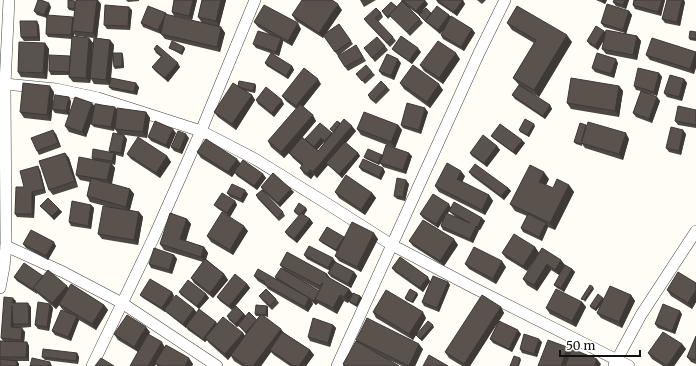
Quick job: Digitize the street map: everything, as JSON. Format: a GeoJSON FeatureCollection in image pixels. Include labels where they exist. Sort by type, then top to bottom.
{"type":"FeatureCollection","features":[{"type":"Feature","properties":{"kind":"street"},"geometry":{"type":"LineString","coordinates":[[0,288],[6,246],[5,84],[9,0]]}},
{"type":"Feature","properties":{"kind":"street"},"geometry":{"type":"LineString","coordinates":[[92,366],[153,239],[201,131],[254,0]]}},
{"type":"Feature","properties":{"kind":"street"},"geometry":{"type":"LineString","coordinates":[[337,366],[479,53],[505,0]]}},
{"type":"Feature","properties":{"kind":"street"},"geometry":{"type":"LineString","coordinates":[[5,84],[56,89],[98,98],[201,131],[255,159],[392,246],[615,363],[629,366]]}},
{"type":"Feature","properties":{"kind":"street"},"geometry":{"type":"LineString","coordinates":[[615,363],[641,315],[696,231]]}},
{"type":"Feature","properties":{"kind":"street"},"geometry":{"type":"LineString","coordinates":[[6,246],[63,272],[122,303],[217,366]]}},
{"type":"Feature","properties":{"kind":"building"},"geometry":{"type":"Polygon","coordinates":[[[38,0],[49,3],[44,15],[34,11],[38,0]]]}},
{"type":"Feature","properties":{"kind":"building"},"geometry":{"type":"Polygon","coordinates":[[[68,0],[75,1],[74,9],[68,8],[68,0]]]}},
{"type":"Feature","properties":{"kind":"building"},"geometry":{"type":"Polygon","coordinates":[[[76,0],[97,0],[93,33],[72,31],[76,0]]]}},
{"type":"Feature","properties":{"kind":"building"},"geometry":{"type":"Polygon","coordinates":[[[174,0],[193,0],[189,16],[172,12],[174,0]]]}},
{"type":"Feature","properties":{"kind":"building"},"geometry":{"type":"Polygon","coordinates":[[[202,0],[221,0],[216,21],[198,17],[202,0]]]}},
{"type":"Feature","properties":{"kind":"building"},"geometry":{"type":"Polygon","coordinates":[[[302,0],[332,0],[338,4],[319,33],[292,15],[302,0]]]}},
{"type":"Feature","properties":{"kind":"building"},"geometry":{"type":"Polygon","coordinates":[[[402,0],[425,0],[416,11],[402,0]]]}},
{"type":"Feature","properties":{"kind":"building"},"geometry":{"type":"Polygon","coordinates":[[[437,0],[463,0],[454,12],[437,0]]]}},
{"type":"Feature","properties":{"kind":"building"},"geometry":{"type":"Polygon","coordinates":[[[614,0],[625,0],[623,5],[613,2],[614,0]]]}},
{"type":"Feature","properties":{"kind":"building"},"geometry":{"type":"Polygon","coordinates":[[[634,0],[662,0],[658,12],[633,5],[634,0]]]}},
{"type":"Feature","properties":{"kind":"building"},"geometry":{"type":"Polygon","coordinates":[[[667,0],[682,0],[677,22],[662,19],[667,0]]]}},
{"type":"Feature","properties":{"kind":"building"},"geometry":{"type":"Polygon","coordinates":[[[402,1],[420,19],[407,32],[389,15],[402,1]]]}},
{"type":"Feature","properties":{"kind":"building"},"geometry":{"type":"Polygon","coordinates":[[[391,2],[397,7],[387,17],[382,11],[391,2]]]}},
{"type":"Feature","properties":{"kind":"building"},"geometry":{"type":"Polygon","coordinates":[[[607,4],[629,11],[623,30],[601,23],[607,4]]]}},
{"type":"Feature","properties":{"kind":"building"},"geometry":{"type":"Polygon","coordinates":[[[105,5],[129,7],[128,26],[104,25],[105,5]]]}},
{"type":"Feature","properties":{"kind":"building"},"geometry":{"type":"Polygon","coordinates":[[[264,5],[298,23],[288,41],[254,22],[264,5]]]}},
{"type":"Feature","properties":{"kind":"building"},"geometry":{"type":"Polygon","coordinates":[[[148,6],[166,13],[158,30],[141,23],[148,6]]]}},
{"type":"Feature","properties":{"kind":"building"},"geometry":{"type":"Polygon","coordinates":[[[437,6],[449,15],[438,30],[425,21],[437,6]]]}},
{"type":"Feature","properties":{"kind":"building"},"geometry":{"type":"Polygon","coordinates":[[[517,6],[567,35],[534,90],[513,78],[536,40],[507,23],[517,6]]]}},
{"type":"Feature","properties":{"kind":"building"},"geometry":{"type":"Polygon","coordinates":[[[376,8],[381,13],[375,18],[393,37],[387,43],[364,19],[376,8]]]}},
{"type":"Feature","properties":{"kind":"building"},"geometry":{"type":"Polygon","coordinates":[[[426,8],[431,13],[425,21],[419,15],[426,8]]]}},
{"type":"Feature","properties":{"kind":"building"},"geometry":{"type":"Polygon","coordinates":[[[165,14],[221,27],[217,47],[161,34],[165,14]]]}},
{"type":"Feature","properties":{"kind":"building"},"geometry":{"type":"Polygon","coordinates":[[[47,15],[73,17],[71,35],[46,34],[47,15]]]}},
{"type":"Feature","properties":{"kind":"building"},"geometry":{"type":"Polygon","coordinates":[[[451,16],[472,29],[461,47],[441,35],[451,16]]]}},
{"type":"Feature","properties":{"kind":"building"},"geometry":{"type":"Polygon","coordinates":[[[20,21],[37,21],[38,37],[21,37],[20,21]]]}},
{"type":"Feature","properties":{"kind":"building"},"geometry":{"type":"Polygon","coordinates":[[[339,24],[351,41],[335,52],[323,35],[339,24]]]}},
{"type":"Feature","properties":{"kind":"building"},"geometry":{"type":"Polygon","coordinates":[[[596,26],[604,31],[595,46],[587,41],[596,26]]]}},
{"type":"Feature","properties":{"kind":"building"},"geometry":{"type":"Polygon","coordinates":[[[606,30],[637,36],[633,55],[602,49],[606,30]]]}},
{"type":"Feature","properties":{"kind":"building"},"geometry":{"type":"Polygon","coordinates":[[[258,31],[281,38],[276,52],[253,44],[258,31]]]}},
{"type":"Feature","properties":{"kind":"building"},"geometry":{"type":"Polygon","coordinates":[[[690,31],[696,32],[696,39],[689,38],[690,31]]]}},
{"type":"Feature","properties":{"kind":"building"},"geometry":{"type":"Polygon","coordinates":[[[72,36],[89,38],[86,78],[69,77],[72,36]]]}},
{"type":"Feature","properties":{"kind":"building"},"geometry":{"type":"Polygon","coordinates":[[[401,36],[418,48],[409,61],[392,49],[401,36]]]}},
{"type":"Feature","properties":{"kind":"building"},"geometry":{"type":"Polygon","coordinates":[[[377,37],[385,46],[372,58],[364,48],[377,37]]]}},
{"type":"Feature","properties":{"kind":"building"},"geometry":{"type":"Polygon","coordinates":[[[94,38],[110,40],[106,80],[90,78],[94,38]]]}},
{"type":"Feature","properties":{"kind":"building"},"geometry":{"type":"Polygon","coordinates":[[[652,38],[696,52],[690,69],[646,55],[652,38]]]}},
{"type":"Feature","properties":{"kind":"building"},"geometry":{"type":"Polygon","coordinates":[[[172,41],[184,47],[181,53],[169,48],[172,41]]]}},
{"type":"Feature","properties":{"kind":"building"},"geometry":{"type":"Polygon","coordinates":[[[438,41],[456,53],[439,78],[420,65],[438,41]]]}},
{"type":"Feature","properties":{"kind":"building"},"geometry":{"type":"Polygon","coordinates":[[[19,42],[45,43],[43,73],[18,72],[19,42]]]}},
{"type":"Feature","properties":{"kind":"building"},"geometry":{"type":"Polygon","coordinates":[[[157,45],[178,63],[165,78],[152,67],[162,56],[154,49],[157,45]]]}},
{"type":"Feature","properties":{"kind":"building"},"geometry":{"type":"Polygon","coordinates":[[[356,45],[363,57],[345,67],[338,56],[356,45]]]}},
{"type":"Feature","properties":{"kind":"building"},"geometry":{"type":"Polygon","coordinates":[[[113,53],[122,53],[122,66],[114,67],[113,53]]]}},
{"type":"Feature","properties":{"kind":"building"},"geometry":{"type":"Polygon","coordinates":[[[271,53],[292,66],[286,76],[265,63],[271,53]]]}},
{"type":"Feature","properties":{"kind":"building"},"geometry":{"type":"Polygon","coordinates":[[[597,53],[616,59],[611,74],[592,68],[597,53]]]}},
{"type":"Feature","properties":{"kind":"building"},"geometry":{"type":"Polygon","coordinates":[[[387,54],[398,59],[391,76],[379,71],[387,54]]]}},
{"type":"Feature","properties":{"kind":"building"},"geometry":{"type":"Polygon","coordinates":[[[49,55],[70,56],[69,72],[49,71],[49,55]]]}},
{"type":"Feature","properties":{"kind":"building"},"geometry":{"type":"Polygon","coordinates":[[[366,65],[372,72],[362,81],[356,74],[366,65]]]}},
{"type":"Feature","properties":{"kind":"building"},"geometry":{"type":"Polygon","coordinates":[[[413,65],[439,84],[427,102],[400,83],[413,65]]]}},
{"type":"Feature","properties":{"kind":"building"},"geometry":{"type":"Polygon","coordinates":[[[304,68],[318,79],[296,106],[282,96],[304,68]]]}},
{"type":"Feature","properties":{"kind":"building"},"geometry":{"type":"Polygon","coordinates":[[[638,68],[659,73],[654,92],[634,86],[638,68]]]}},
{"type":"Feature","properties":{"kind":"building"},"geometry":{"type":"Polygon","coordinates":[[[670,75],[684,79],[679,97],[664,93],[670,75]]]}},
{"type":"Feature","properties":{"kind":"building"},"geometry":{"type":"Polygon","coordinates":[[[111,78],[136,83],[134,92],[109,87],[111,78]]]}},
{"type":"Feature","properties":{"kind":"building"},"geometry":{"type":"Polygon","coordinates":[[[571,78],[619,86],[615,111],[567,103],[571,78]]]}},
{"type":"Feature","properties":{"kind":"building"},"geometry":{"type":"Polygon","coordinates":[[[239,81],[255,84],[253,91],[238,86],[239,81]]]}},
{"type":"Feature","properties":{"kind":"building"},"geometry":{"type":"Polygon","coordinates":[[[381,81],[387,87],[374,101],[368,95],[381,81]]]}},
{"type":"Feature","properties":{"kind":"building"},"geometry":{"type":"Polygon","coordinates":[[[23,83],[50,86],[47,115],[20,112],[23,83]]]}},
{"type":"Feature","properties":{"kind":"building"},"geometry":{"type":"Polygon","coordinates":[[[233,83],[252,95],[232,124],[214,112],[233,83]]]}},
{"type":"Feature","properties":{"kind":"building"},"geometry":{"type":"Polygon","coordinates":[[[519,85],[550,105],[543,116],[512,95],[519,85]]]}},
{"type":"Feature","properties":{"kind":"building"},"geometry":{"type":"Polygon","coordinates":[[[266,87],[282,100],[272,113],[256,100],[266,87]]]}},
{"type":"Feature","properties":{"kind":"building"},"geometry":{"type":"Polygon","coordinates":[[[641,91],[657,97],[649,119],[633,113],[641,91]]]}},
{"type":"Feature","properties":{"kind":"building"},"geometry":{"type":"Polygon","coordinates":[[[55,95],[69,97],[66,111],[52,109],[55,95]]]}},
{"type":"Feature","properties":{"kind":"building"},"geometry":{"type":"Polygon","coordinates":[[[75,97],[92,103],[82,132],[65,126],[75,97]]]}},
{"type":"Feature","properties":{"kind":"building"},"geometry":{"type":"Polygon","coordinates":[[[407,103],[425,108],[419,130],[401,125],[407,103]]]}},
{"type":"Feature","properties":{"kind":"building"},"geometry":{"type":"Polygon","coordinates":[[[95,104],[115,107],[111,127],[91,124],[95,104]]]}},
{"type":"Feature","properties":{"kind":"building"},"geometry":{"type":"Polygon","coordinates":[[[300,104],[313,115],[281,152],[268,141],[300,104]]]}},
{"type":"Feature","properties":{"kind":"building"},"geometry":{"type":"Polygon","coordinates":[[[678,106],[696,110],[696,125],[675,121],[678,106]]]}},
{"type":"Feature","properties":{"kind":"building"},"geometry":{"type":"Polygon","coordinates":[[[117,108],[146,112],[143,132],[115,129],[117,108]]]}},
{"type":"Feature","properties":{"kind":"building"},"geometry":{"type":"Polygon","coordinates":[[[364,112],[398,125],[391,142],[357,129],[364,112]]]}},
{"type":"Feature","properties":{"kind":"building"},"geometry":{"type":"Polygon","coordinates":[[[344,119],[352,126],[313,172],[310,170],[307,174],[300,168],[303,164],[289,153],[302,137],[318,151],[344,119]]]}},
{"type":"Feature","properties":{"kind":"building"},"geometry":{"type":"Polygon","coordinates":[[[525,119],[534,124],[527,135],[519,130],[525,119]]]}},
{"type":"Feature","properties":{"kind":"building"},"geometry":{"type":"Polygon","coordinates":[[[155,121],[173,129],[166,145],[148,137],[155,121]]]}},
{"type":"Feature","properties":{"kind":"building"},"geometry":{"type":"Polygon","coordinates":[[[337,121],[340,123],[334,132],[330,129],[337,121]]]}},
{"type":"Feature","properties":{"kind":"building"},"geometry":{"type":"Polygon","coordinates":[[[588,122],[626,133],[619,154],[581,143],[588,122]]]}},
{"type":"Feature","properties":{"kind":"building"},"geometry":{"type":"Polygon","coordinates":[[[320,123],[332,133],[324,141],[321,138],[314,147],[305,139],[320,123]]]}},
{"type":"Feature","properties":{"kind":"building"},"geometry":{"type":"Polygon","coordinates":[[[580,123],[586,125],[581,144],[574,142],[580,123]]]}},
{"type":"Feature","properties":{"kind":"building"},"geometry":{"type":"Polygon","coordinates":[[[500,124],[522,140],[513,152],[491,136],[500,124]]]}},
{"type":"Feature","properties":{"kind":"building"},"geometry":{"type":"Polygon","coordinates":[[[671,127],[683,130],[679,151],[666,148],[671,127]]]}},
{"type":"Feature","properties":{"kind":"building"},"geometry":{"type":"Polygon","coordinates":[[[53,130],[58,143],[37,151],[31,138],[53,130]]]}},
{"type":"Feature","properties":{"kind":"building"},"geometry":{"type":"Polygon","coordinates":[[[178,131],[186,134],[180,150],[171,147],[178,131]]]}},
{"type":"Feature","properties":{"kind":"building"},"geometry":{"type":"Polygon","coordinates":[[[113,133],[124,135],[121,153],[109,151],[113,133]]]}},
{"type":"Feature","properties":{"kind":"building"},"geometry":{"type":"Polygon","coordinates":[[[483,135],[497,146],[484,163],[470,153],[483,135]]]}},
{"type":"Feature","properties":{"kind":"building"},"geometry":{"type":"Polygon","coordinates":[[[138,137],[167,156],[156,173],[127,154],[138,137]]]}},
{"type":"Feature","properties":{"kind":"building"},"geometry":{"type":"Polygon","coordinates":[[[206,139],[237,159],[228,172],[197,152],[206,139]]]}},
{"type":"Feature","properties":{"kind":"building"},"geometry":{"type":"Polygon","coordinates":[[[345,142],[358,153],[339,174],[326,163],[345,142]]]}},
{"type":"Feature","properties":{"kind":"building"},"geometry":{"type":"Polygon","coordinates":[[[386,145],[409,153],[403,170],[380,163],[386,145]]]}},
{"type":"Feature","properties":{"kind":"building"},"geometry":{"type":"Polygon","coordinates":[[[93,149],[114,153],[112,161],[92,158],[93,149]]]}},
{"type":"Feature","properties":{"kind":"building"},"geometry":{"type":"Polygon","coordinates":[[[368,149],[382,155],[378,163],[364,157],[368,149]]]}},
{"type":"Feature","properties":{"kind":"building"},"geometry":{"type":"Polygon","coordinates":[[[65,153],[75,181],[49,190],[39,161],[65,153]]]}},
{"type":"Feature","properties":{"kind":"building"},"geometry":{"type":"Polygon","coordinates":[[[79,157],[111,163],[107,180],[76,175],[79,157]]]}},
{"type":"Feature","properties":{"kind":"building"},"geometry":{"type":"Polygon","coordinates":[[[363,159],[383,168],[379,177],[359,167],[363,159]]]}},
{"type":"Feature","properties":{"kind":"building"},"geometry":{"type":"Polygon","coordinates":[[[243,160],[263,174],[254,186],[234,172],[243,160]]]}},
{"type":"Feature","properties":{"kind":"building"},"geometry":{"type":"Polygon","coordinates":[[[447,163],[461,171],[457,179],[489,195],[482,210],[435,186],[447,163]]]}},
{"type":"Feature","properties":{"kind":"building"},"geometry":{"type":"Polygon","coordinates":[[[475,164],[508,188],[501,196],[469,172],[475,164]]]}},
{"type":"Feature","properties":{"kind":"building"},"geometry":{"type":"Polygon","coordinates":[[[530,165],[544,172],[539,182],[553,188],[557,179],[569,185],[550,223],[510,204],[530,165]]]}},
{"type":"Feature","properties":{"kind":"building"},"geometry":{"type":"Polygon","coordinates":[[[38,166],[44,189],[32,192],[32,214],[15,214],[16,187],[24,187],[20,171],[38,166]]]}},
{"type":"Feature","properties":{"kind":"building"},"geometry":{"type":"Polygon","coordinates":[[[273,173],[291,189],[278,203],[261,187],[273,173]]]}},
{"type":"Feature","properties":{"kind":"building"},"geometry":{"type":"Polygon","coordinates":[[[346,175],[372,193],[361,210],[335,192],[346,175]]]}},
{"type":"Feature","properties":{"kind":"building"},"geometry":{"type":"Polygon","coordinates":[[[91,178],[130,189],[126,207],[87,196],[91,178]]]}},
{"type":"Feature","properties":{"kind":"building"},"geometry":{"type":"Polygon","coordinates":[[[397,178],[406,180],[403,197],[394,196],[397,178]]]}},
{"type":"Feature","properties":{"kind":"building"},"geometry":{"type":"Polygon","coordinates":[[[232,184],[245,190],[241,199],[227,193],[232,184]]]}},
{"type":"Feature","properties":{"kind":"building"},"geometry":{"type":"Polygon","coordinates":[[[262,190],[283,212],[277,218],[256,195],[262,190]]]}},
{"type":"Feature","properties":{"kind":"building"},"geometry":{"type":"Polygon","coordinates":[[[222,193],[235,201],[227,213],[214,205],[222,193]]]}},
{"type":"Feature","properties":{"kind":"building"},"geometry":{"type":"Polygon","coordinates":[[[433,194],[449,204],[436,224],[420,214],[433,194]]]}},
{"type":"Feature","properties":{"kind":"building"},"geometry":{"type":"Polygon","coordinates":[[[48,198],[59,209],[52,216],[40,206],[48,198]]]}},
{"type":"Feature","properties":{"kind":"building"},"geometry":{"type":"Polygon","coordinates":[[[72,201],[91,205],[88,226],[69,222],[72,201]]]}},
{"type":"Feature","properties":{"kind":"building"},"geometry":{"type":"Polygon","coordinates":[[[454,202],[482,218],[477,227],[476,226],[470,239],[441,226],[446,213],[470,223],[449,211],[454,202]]]}},
{"type":"Feature","properties":{"kind":"building"},"geometry":{"type":"Polygon","coordinates":[[[299,203],[306,208],[299,215],[294,211],[299,203]]]}},
{"type":"Feature","properties":{"kind":"building"},"geometry":{"type":"Polygon","coordinates":[[[103,206],[139,212],[134,240],[98,234],[103,206]]]}},
{"type":"Feature","properties":{"kind":"building"},"geometry":{"type":"Polygon","coordinates":[[[222,212],[244,226],[230,250],[207,236],[222,212]]]}},
{"type":"Feature","properties":{"kind":"building"},"geometry":{"type":"Polygon","coordinates":[[[170,213],[187,219],[180,239],[204,247],[201,257],[160,244],[170,213]]]}},
{"type":"Feature","properties":{"kind":"building"},"geometry":{"type":"Polygon","coordinates":[[[301,213],[310,219],[294,239],[285,232],[301,213]]]}},
{"type":"Feature","properties":{"kind":"building"},"geometry":{"type":"Polygon","coordinates":[[[528,214],[546,223],[539,237],[521,228],[528,214]]]}},
{"type":"Feature","properties":{"kind":"building"},"geometry":{"type":"Polygon","coordinates":[[[423,220],[454,239],[440,261],[409,241],[423,220]]]}},
{"type":"Feature","properties":{"kind":"building"},"geometry":{"type":"Polygon","coordinates":[[[352,222],[374,233],[357,267],[335,256],[352,222]]]}},
{"type":"Feature","properties":{"kind":"building"},"geometry":{"type":"Polygon","coordinates":[[[327,227],[344,237],[336,250],[319,240],[327,227]]]}},
{"type":"Feature","properties":{"kind":"building"},"geometry":{"type":"Polygon","coordinates":[[[31,230],[54,242],[46,256],[23,244],[31,230]]]}},
{"type":"Feature","properties":{"kind":"building"},"geometry":{"type":"Polygon","coordinates":[[[514,234],[535,247],[523,266],[502,253],[514,234]]]}},
{"type":"Feature","properties":{"kind":"building"},"geometry":{"type":"Polygon","coordinates":[[[309,246],[333,258],[328,268],[304,255],[309,246]]]}},
{"type":"Feature","properties":{"kind":"building"},"geometry":{"type":"Polygon","coordinates":[[[474,247],[502,261],[493,279],[465,264],[474,247]]]}},
{"type":"Feature","properties":{"kind":"building"},"geometry":{"type":"Polygon","coordinates":[[[154,248],[174,255],[169,270],[149,264],[154,248]]]}},
{"type":"Feature","properties":{"kind":"building"},"geometry":{"type":"Polygon","coordinates":[[[542,248],[561,260],[555,270],[547,264],[534,285],[523,279],[542,248]]]}},
{"type":"Feature","properties":{"kind":"building"},"geometry":{"type":"Polygon","coordinates":[[[287,252],[327,274],[326,276],[349,289],[344,297],[340,295],[333,308],[315,299],[323,283],[320,286],[280,265],[287,252]]]}},
{"type":"Feature","properties":{"kind":"building"},"geometry":{"type":"Polygon","coordinates":[[[400,257],[428,277],[420,288],[392,268],[400,257]]]}},
{"type":"Feature","properties":{"kind":"building"},"geometry":{"type":"Polygon","coordinates":[[[205,259],[224,274],[210,293],[191,278],[205,259]]]}},
{"type":"Feature","properties":{"kind":"building"},"geometry":{"type":"Polygon","coordinates":[[[335,262],[354,272],[348,284],[328,273],[335,262]]]}},
{"type":"Feature","properties":{"kind":"building"},"geometry":{"type":"Polygon","coordinates":[[[24,263],[43,276],[33,288],[34,290],[14,277],[24,263]]]}},
{"type":"Feature","properties":{"kind":"building"},"geometry":{"type":"Polygon","coordinates":[[[565,265],[572,269],[561,288],[554,285],[565,265]]]}},
{"type":"Feature","properties":{"kind":"building"},"geometry":{"type":"Polygon","coordinates":[[[281,268],[319,291],[314,301],[275,277],[281,268]]]}},
{"type":"Feature","properties":{"kind":"building"},"geometry":{"type":"Polygon","coordinates":[[[258,269],[309,298],[305,307],[264,284],[265,282],[254,276],[258,269]]]}},
{"type":"Feature","properties":{"kind":"building"},"geometry":{"type":"Polygon","coordinates":[[[48,270],[67,286],[52,303],[33,288],[48,270]]]}},
{"type":"Feature","properties":{"kind":"building"},"geometry":{"type":"Polygon","coordinates":[[[678,272],[696,283],[696,290],[688,303],[667,290],[678,272]]]}},
{"type":"Feature","properties":{"kind":"building"},"geometry":{"type":"Polygon","coordinates":[[[235,274],[247,284],[229,306],[217,297],[235,274]]]}},
{"type":"Feature","properties":{"kind":"building"},"geometry":{"type":"Polygon","coordinates":[[[433,276],[448,282],[437,308],[422,302],[433,276]]]}},
{"type":"Feature","properties":{"kind":"building"},"geometry":{"type":"Polygon","coordinates":[[[150,279],[172,292],[162,308],[140,295],[150,279]]]}},
{"type":"Feature","properties":{"kind":"building"},"geometry":{"type":"Polygon","coordinates":[[[188,280],[206,294],[197,306],[179,292],[188,280]]]}},
{"type":"Feature","properties":{"kind":"building"},"geometry":{"type":"Polygon","coordinates":[[[71,284],[104,305],[92,324],[59,304],[71,284]]]}},
{"type":"Feature","properties":{"kind":"building"},"geometry":{"type":"Polygon","coordinates":[[[590,285],[593,287],[584,300],[581,299],[590,285]]]}},
{"type":"Feature","properties":{"kind":"building"},"geometry":{"type":"Polygon","coordinates":[[[610,286],[631,295],[619,322],[597,313],[610,286]]]}},
{"type":"Feature","properties":{"kind":"building"},"geometry":{"type":"Polygon","coordinates":[[[266,289],[276,299],[270,306],[259,296],[266,289]]]}},
{"type":"Feature","properties":{"kind":"building"},"geometry":{"type":"Polygon","coordinates":[[[410,289],[417,293],[412,302],[405,298],[410,289]]]}},
{"type":"Feature","properties":{"kind":"building"},"geometry":{"type":"Polygon","coordinates":[[[556,289],[582,302],[572,321],[546,308],[556,289]]]}},
{"type":"Feature","properties":{"kind":"building"},"geometry":{"type":"Polygon","coordinates":[[[386,290],[423,312],[409,334],[373,312],[386,290]]]}},
{"type":"Feature","properties":{"kind":"building"},"geometry":{"type":"Polygon","coordinates":[[[353,293],[360,296],[356,305],[349,301],[353,293]]]}},
{"type":"Feature","properties":{"kind":"building"},"geometry":{"type":"Polygon","coordinates":[[[598,294],[603,298],[595,309],[590,306],[598,294]]]}},
{"type":"Feature","properties":{"kind":"building"},"geometry":{"type":"Polygon","coordinates":[[[176,295],[194,309],[183,324],[164,310],[176,295]]]}},
{"type":"Feature","properties":{"kind":"building"},"geometry":{"type":"Polygon","coordinates":[[[482,295],[501,307],[464,364],[445,352],[482,295]]]}},
{"type":"Feature","properties":{"kind":"building"},"geometry":{"type":"Polygon","coordinates":[[[4,297],[13,298],[12,303],[28,303],[29,324],[13,324],[12,306],[11,327],[22,328],[21,340],[1,338],[4,297]]]}},
{"type":"Feature","properties":{"kind":"building"},"geometry":{"type":"Polygon","coordinates":[[[38,302],[50,304],[47,327],[35,325],[38,302]]]}},
{"type":"Feature","properties":{"kind":"building"},"geometry":{"type":"Polygon","coordinates":[[[663,304],[680,311],[672,331],[655,324],[663,304]]]}},
{"type":"Feature","properties":{"kind":"building"},"geometry":{"type":"Polygon","coordinates":[[[256,305],[267,306],[266,315],[255,314],[256,305]]]}},
{"type":"Feature","properties":{"kind":"building"},"geometry":{"type":"Polygon","coordinates":[[[236,306],[244,314],[235,324],[227,316],[236,306]]]}},
{"type":"Feature","properties":{"kind":"building"},"geometry":{"type":"Polygon","coordinates":[[[199,309],[216,322],[203,339],[186,326],[199,309]]]}},
{"type":"Feature","properties":{"kind":"building"},"geometry":{"type":"Polygon","coordinates":[[[61,310],[77,316],[68,337],[52,331],[61,310]]]}},
{"type":"Feature","properties":{"kind":"building"},"geometry":{"type":"Polygon","coordinates":[[[249,312],[257,320],[246,332],[238,325],[249,312]]]}},
{"type":"Feature","properties":{"kind":"building"},"geometry":{"type":"Polygon","coordinates":[[[261,314],[281,329],[253,366],[246,366],[231,355],[261,314]]]}},
{"type":"Feature","properties":{"kind":"building"},"geometry":{"type":"Polygon","coordinates":[[[127,315],[146,327],[134,347],[114,334],[127,315]]]}},
{"type":"Feature","properties":{"kind":"building"},"geometry":{"type":"Polygon","coordinates":[[[223,317],[243,333],[225,354],[205,338],[223,317]]]}},
{"type":"Feature","properties":{"kind":"building"},"geometry":{"type":"Polygon","coordinates":[[[313,318],[333,325],[328,343],[308,337],[313,318]]]}},
{"type":"Feature","properties":{"kind":"building"},"geometry":{"type":"Polygon","coordinates":[[[367,318],[419,344],[409,366],[356,340],[367,318]]]}},
{"type":"Feature","properties":{"kind":"building"},"geometry":{"type":"Polygon","coordinates":[[[428,321],[433,325],[420,339],[416,335],[428,321]]]}},
{"type":"Feature","properties":{"kind":"building"},"geometry":{"type":"Polygon","coordinates":[[[499,321],[518,330],[509,349],[490,339],[499,321]]]}},
{"type":"Feature","properties":{"kind":"building"},"geometry":{"type":"Polygon","coordinates":[[[282,332],[310,350],[299,366],[294,366],[270,350],[282,332]]]}},
{"type":"Feature","properties":{"kind":"building"},"geometry":{"type":"Polygon","coordinates":[[[663,332],[682,344],[667,366],[648,353],[663,332]]]}},
{"type":"Feature","properties":{"kind":"building"},"geometry":{"type":"Polygon","coordinates":[[[148,334],[162,342],[148,366],[130,366],[148,334]]]}},
{"type":"Feature","properties":{"kind":"building"},"geometry":{"type":"Polygon","coordinates":[[[524,334],[539,339],[534,354],[520,349],[524,334]]]}},
{"type":"Feature","properties":{"kind":"building"},"geometry":{"type":"Polygon","coordinates":[[[696,336],[696,360],[687,357],[696,336]]]}},
{"type":"Feature","properties":{"kind":"building"},"geometry":{"type":"Polygon","coordinates":[[[548,340],[567,347],[561,366],[538,366],[548,340]]]}},
{"type":"Feature","properties":{"kind":"building"},"geometry":{"type":"Polygon","coordinates":[[[0,341],[27,342],[26,357],[0,357],[0,341]]]}},
{"type":"Feature","properties":{"kind":"building"},"geometry":{"type":"Polygon","coordinates":[[[356,341],[399,366],[346,366],[343,364],[356,341]]]}},
{"type":"Feature","properties":{"kind":"building"},"geometry":{"type":"Polygon","coordinates":[[[166,345],[189,358],[185,366],[161,366],[155,363],[166,345]]]}},
{"type":"Feature","properties":{"kind":"building"},"geometry":{"type":"Polygon","coordinates":[[[43,349],[77,353],[76,361],[42,357],[43,349]]]}},
{"type":"Feature","properties":{"kind":"building"},"geometry":{"type":"Polygon","coordinates":[[[572,349],[597,359],[594,366],[565,366],[572,349]]]}},
{"type":"Feature","properties":{"kind":"building"},"geometry":{"type":"Polygon","coordinates":[[[429,355],[448,366],[423,366],[429,355]]]}},
{"type":"Feature","properties":{"kind":"building"},"geometry":{"type":"Polygon","coordinates":[[[514,356],[520,358],[518,366],[510,366],[514,356]]]}},
{"type":"Feature","properties":{"kind":"building"},"geometry":{"type":"Polygon","coordinates":[[[32,358],[50,362],[49,366],[30,366],[32,358]]]}},
{"type":"Feature","properties":{"kind":"building"},"geometry":{"type":"Polygon","coordinates":[[[101,358],[114,366],[95,366],[101,358]]]}},
{"type":"Feature","properties":{"kind":"building"},"geometry":{"type":"Polygon","coordinates":[[[0,359],[17,361],[16,366],[0,366],[0,359]]]}}]}
